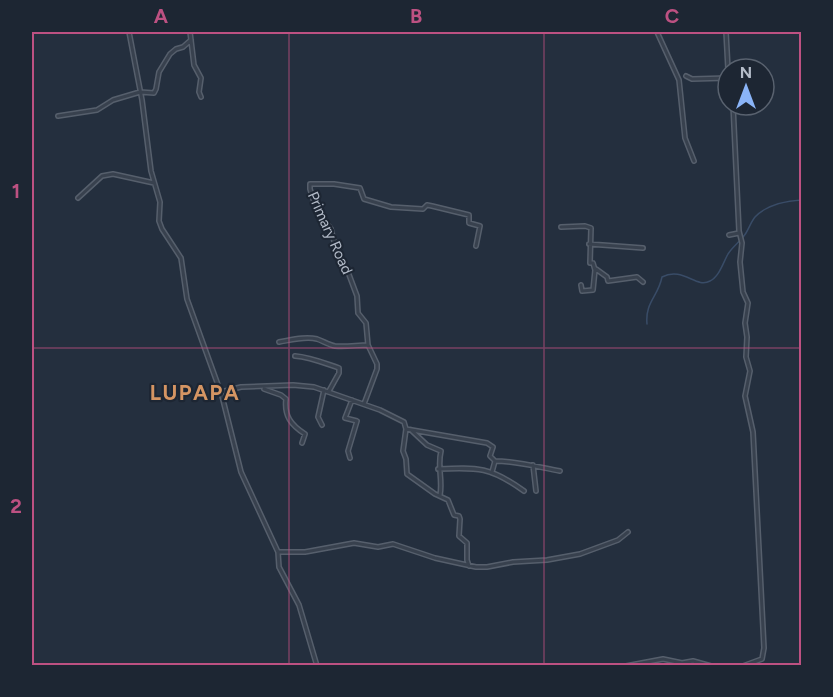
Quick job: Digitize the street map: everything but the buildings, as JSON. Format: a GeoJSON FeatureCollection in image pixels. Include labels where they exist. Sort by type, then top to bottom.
{"type":"FeatureCollection","features":[{"type":"Feature","properties":{"kind":"street"},"geometry":{"type":"LineString","coordinates":[[129,32],[154,183],[160,202],[159,220],[181,258],[187,299],[221,392],[241,472],[278,552],[279,567],[300,605],[317,666]]}},
{"type":"Feature","properties":{"kind":"street"},"geometry":{"type":"LineString","coordinates":[[190,32],[195,65],[201,78],[199,92],[201,97]]}},
{"type":"Feature","properties":{"kind":"street"},"geometry":{"type":"LineString","coordinates":[[657,32],[679,80],[685,138],[694,161]]}},
{"type":"Feature","properties":{"kind":"street"},"geometry":{"type":"LineString","coordinates":[[726,32],[727,57]]}},
{"type":"Feature","properties":{"kind":"street"},"geometry":{"type":"LineString","coordinates":[[58,116],[97,110],[113,100],[140,92],[154,93],[159,72],[168,57],[191,40]]}},
{"type":"Feature","properties":{"kind":"street"},"geometry":{"type":"LineString","coordinates":[[686,76],[692,79],[716,78]]}},
{"type":"Feature","properties":{"kind":"street"},"geometry":{"type":"LineString","coordinates":[[734,117],[739,233],[742,243],[740,262],[743,292],[748,303],[745,323],[746,357],[750,370],[745,396],[753,432],[764,648],[762,659],[742,666]]}},
{"type":"Feature","properties":{"kind":"street"},"geometry":{"type":"LineString","coordinates":[[78,198],[102,176],[113,174],[154,183]]}},
{"type":"Feature","properties":{"kind":"street","name":"Primary Road"},"geometry":{"type":"LineString","coordinates":[[368,345],[366,323],[358,313],[357,296],[338,254],[331,229],[316,208],[310,184],[334,184],[360,188],[364,199],[391,207],[425,209],[427,205],[469,215],[469,223],[480,226],[476,246]]}},
{"type":"Feature","properties":{"kind":"street"},"geometry":{"type":"LineString","coordinates":[[561,227],[591,228],[590,263],[593,263],[594,268],[593,290],[582,291],[581,285]]}},
{"type":"Feature","properties":{"kind":"street"},"geometry":{"type":"LineString","coordinates":[[729,236],[739,233]]}},
{"type":"Feature","properties":{"kind":"street"},"geometry":{"type":"LineString","coordinates":[[590,243],[643,248]]}},
{"type":"Feature","properties":{"kind":"street"},"geometry":{"type":"LineString","coordinates":[[594,268],[607,277],[608,281],[637,277],[643,282]]}},
{"type":"Feature","properties":{"kind":"street"},"geometry":{"type":"LineString","coordinates":[[279,342],[306,338],[332,346],[368,345],[374,355],[377,369],[364,404]]}},
{"type":"Feature","properties":{"kind":"street"},"geometry":{"type":"LineString","coordinates":[[296,357],[308,357],[316,362],[339,368],[339,374],[328,391]]}},
{"type":"Feature","properties":{"kind":"street"},"geometry":{"type":"LineString","coordinates":[[221,392],[241,387],[293,385],[324,390],[364,404],[404,422],[408,429],[427,445],[441,451],[438,469],[440,495]]}},
{"type":"Feature","properties":{"kind":"street"},"geometry":{"type":"LineString","coordinates":[[259,387],[286,399],[287,418],[305,434],[302,443]]}},
{"type":"Feature","properties":{"kind":"street"},"geometry":{"type":"LineString","coordinates":[[322,425],[318,417],[324,390]]}},
{"type":"Feature","properties":{"kind":"street"},"geometry":{"type":"LineString","coordinates":[[350,458],[348,451],[357,421],[345,418],[352,400]]}},
{"type":"Feature","properties":{"kind":"street"},"geometry":{"type":"LineString","coordinates":[[408,429],[487,443],[493,447],[490,456],[495,461],[533,465],[560,471]]}},
{"type":"Feature","properties":{"kind":"street"},"geometry":{"type":"LineString","coordinates":[[408,429],[403,451],[407,474],[448,500],[454,515],[459,516],[459,536],[467,543],[469,566]]}},
{"type":"Feature","properties":{"kind":"street"},"geometry":{"type":"LineString","coordinates":[[492,472],[495,461]]}},
{"type":"Feature","properties":{"kind":"street"},"geometry":{"type":"LineString","coordinates":[[533,465],[536,490]]}},
{"type":"Feature","properties":{"kind":"street"},"geometry":{"type":"LineString","coordinates":[[438,469],[474,467],[502,476],[524,490]]}},
{"type":"Feature","properties":{"kind":"street"},"geometry":{"type":"LineString","coordinates":[[278,552],[305,552],[354,543],[378,547],[393,544],[435,558],[469,566],[487,567],[580,554],[618,540],[628,532]]}},
{"type":"Feature","properties":{"kind":"street"},"geometry":{"type":"LineString","coordinates":[[626,666],[663,659],[682,663],[693,661],[711,666]]}},
{"type":"Feature","properties":{"kind":"waterway"},"geometry":{"type":"LineString","coordinates":[[647,324],[648,310],[662,277],[676,274],[700,282],[710,281],[718,273],[732,248],[744,236],[760,213],[777,204],[802,200]]}},
{"type":"Feature","properties":{"kind":"district","name":"LUPAPA"},"geometry":{"type":"Point","coordinates":[195,392]}}]}
